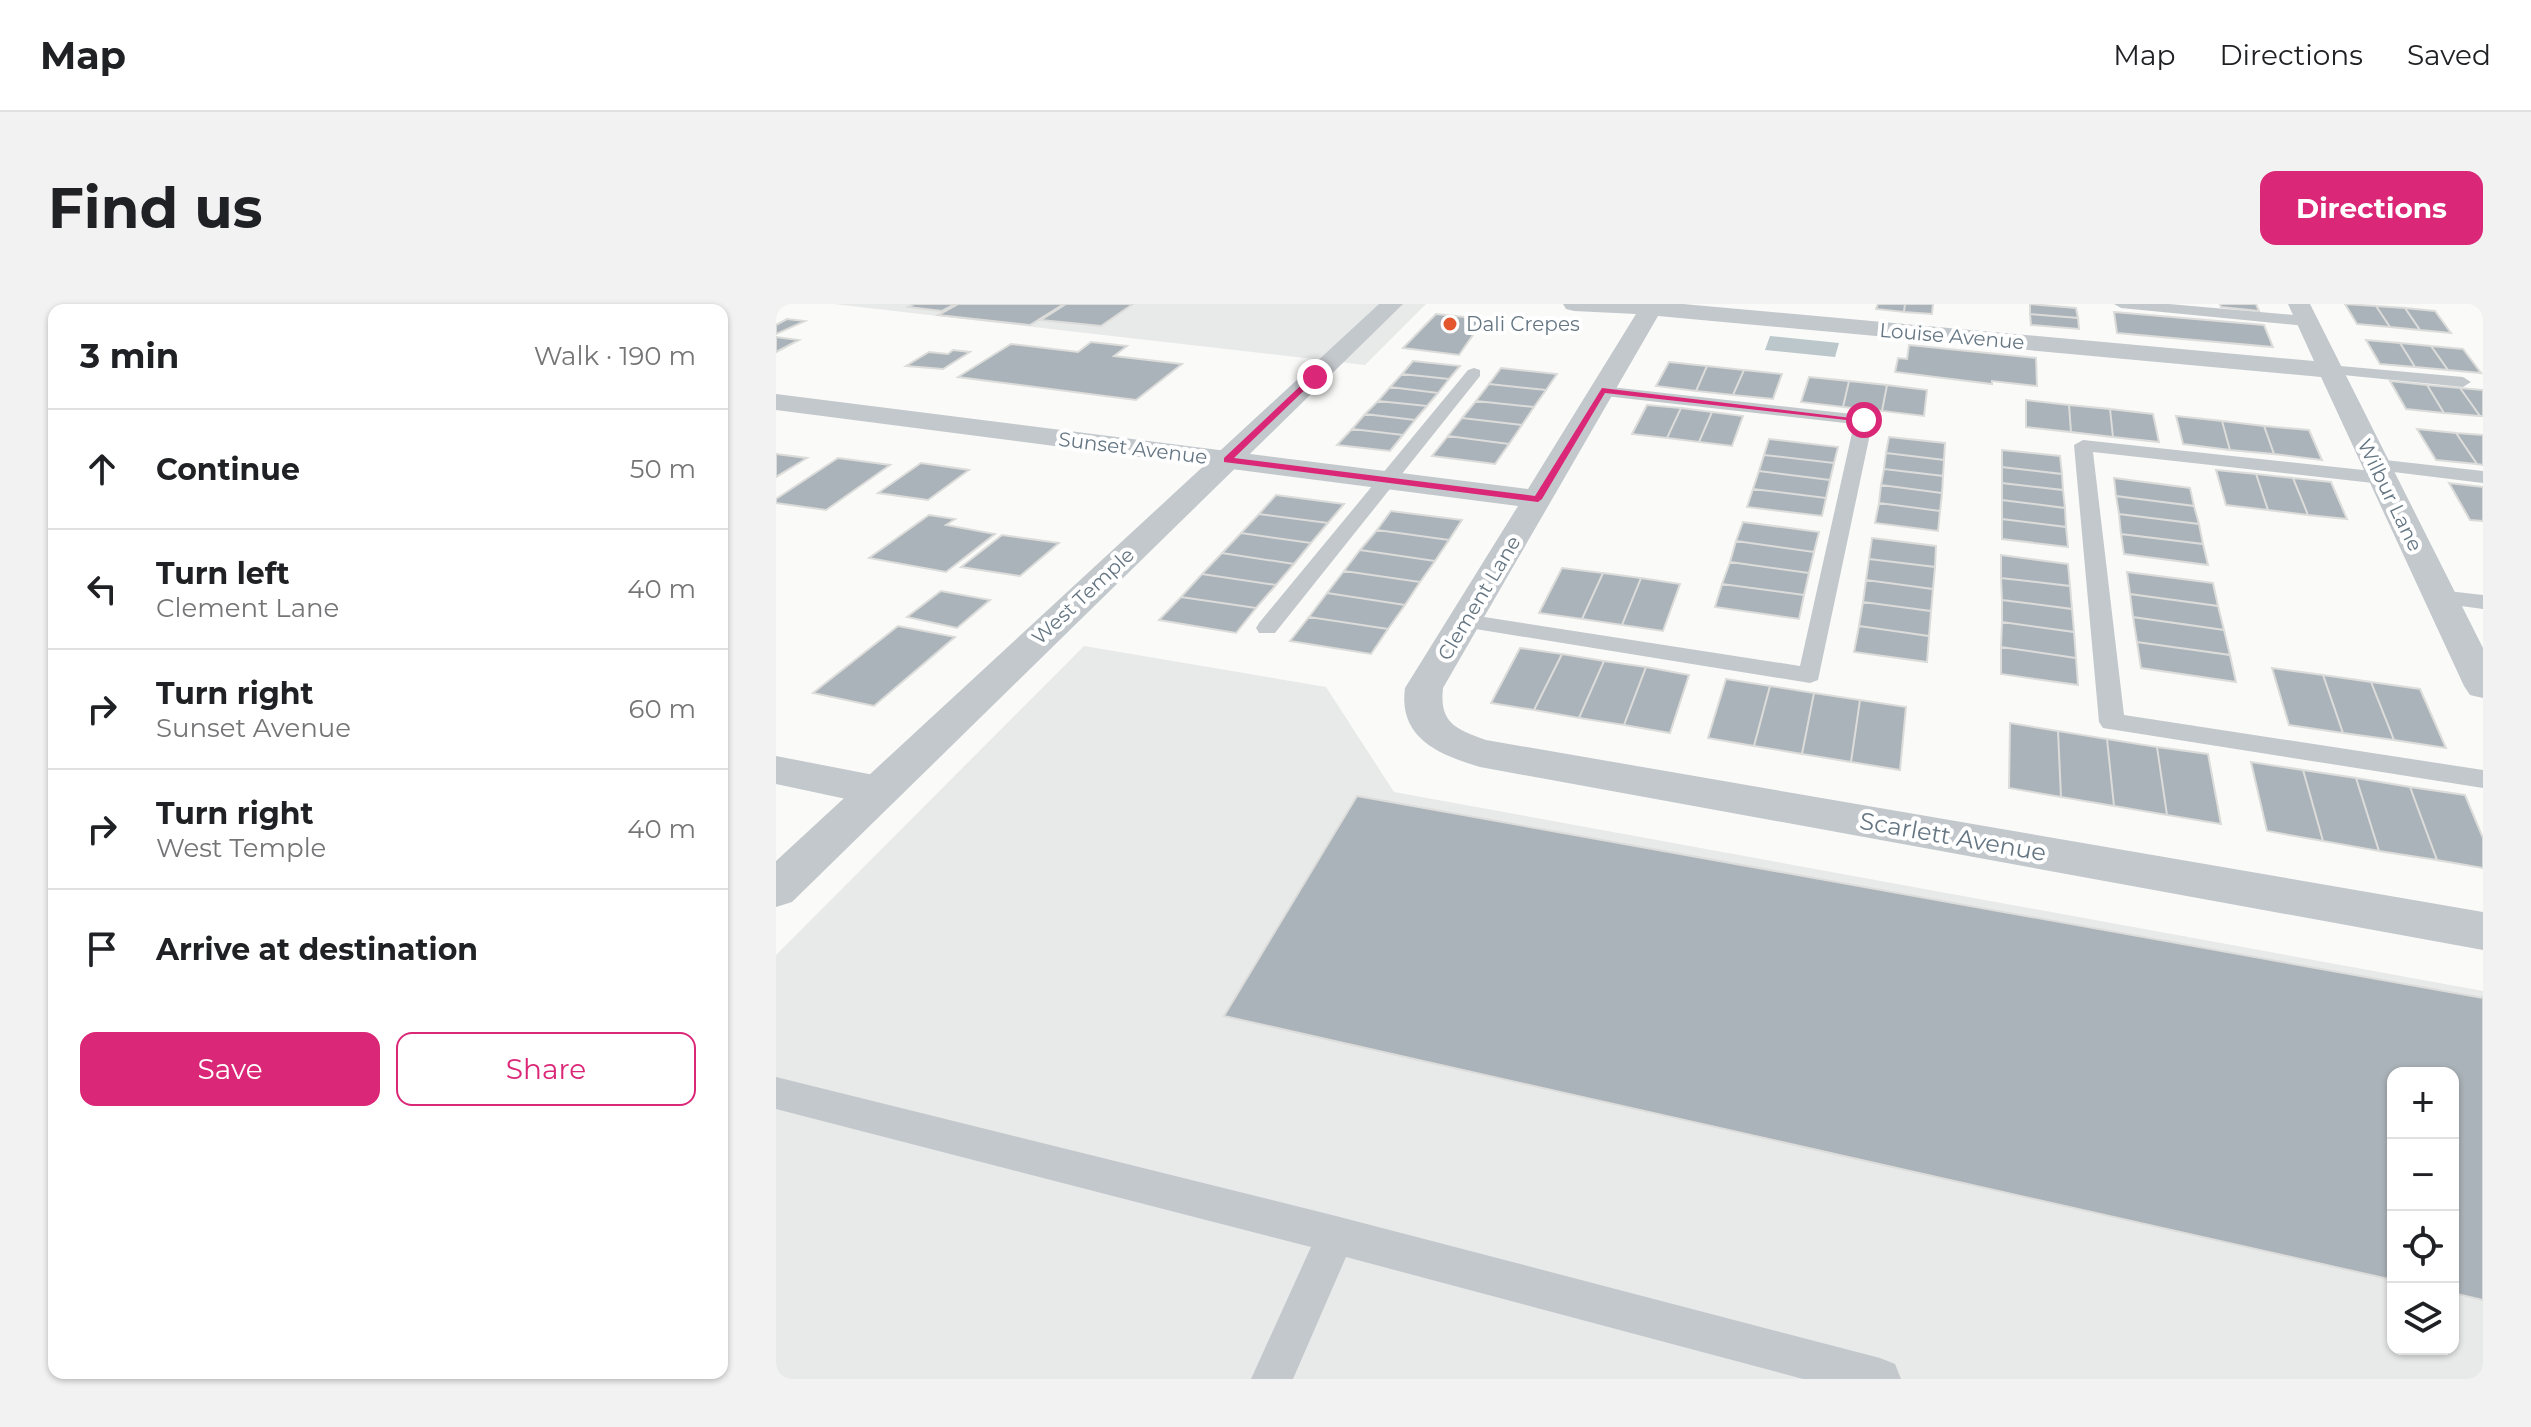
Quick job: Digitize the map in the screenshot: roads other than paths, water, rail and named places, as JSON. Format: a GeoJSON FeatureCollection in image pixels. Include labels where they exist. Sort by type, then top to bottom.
{"type":"FeatureCollection","features":[{"type":"Feature","properties":{"kind":"street","name":"West Temple"},"geometry":{"type":"LineString","coordinates":[[776,889],[1392,304]]}},
{"type":"Feature","properties":{"kind":"street","name":"Louise Avenue"},"geometry":{"type":"LineString","coordinates":[[1574,304],[1977,326],[2329,370]]}},
{"type":"Feature","properties":{"kind":"street","name":"Clement Lane"},"geometry":{"type":"LineString","coordinates":[[1432,725],[1422,708],[1424,688],[1651,308]]}},
{"type":"Feature","properties":{"kind":"street","name":"Wilbur Lane"},"geometry":{"type":"LineString","coordinates":[[2302,312],[2483,686]]}},
{"type":"Feature","properties":{"kind":"street","name":"Sunset Avenue"},"geometry":{"type":"LineString","coordinates":[[776,402],[1538,499]]}},
{"type":"Feature","properties":{"kind":"street","name":"Scarlett Avenue"},"geometry":{"type":"LineString","coordinates":[[1432,725],[1449,741],[1480,753],[2483,931]]}},
{"type":"Feature","properties":{"kind":"street"},"geometry":{"type":"LineString","coordinates":[[776,770],[879,791]]}},
{"type":"Feature","properties":{"kind":"lane"},"geometry":{"type":"LineString","coordinates":[[2121,304],[2302,312]]}},
{"type":"Feature","properties":{"kind":"lane"},"geometry":{"type":"LineString","coordinates":[[2329,370],[2463,382]]}},
{"type":"Feature","properties":{"kind":"lane"},"geometry":{"type":"LineString","coordinates":[[1267,628],[1474,373]]}},
{"type":"Feature","properties":{"kind":"lane"},"geometry":{"type":"LineString","coordinates":[[1465,621],[1810,675],[1864,420],[1602,391]]}},
{"type":"Feature","properties":{"kind":"lane"},"geometry":{"type":"LineString","coordinates":[[2483,477],[2379,472],[2083,445],[2112,722],[2483,779]]}},
{"type":"Feature","properties":{"kind":"lane"},"geometry":{"type":"LineString","coordinates":[[2439,597],[2483,602]]}},
{"type":"Feature","properties":{"kind":"lane"},"geometry":{"type":"LineString","coordinates":[[776,1093],[1336,1235],[1880,1379]]}},
{"type":"Feature","properties":{"kind":"lane"},"geometry":{"type":"LineString","coordinates":[[1272,1379],[1336,1235]]}},
{"type":"Feature","properties":{"kind":"place","name":"Dali Crepes"},"geometry":{"type":"Point","coordinates":[1450,324]}}]}
